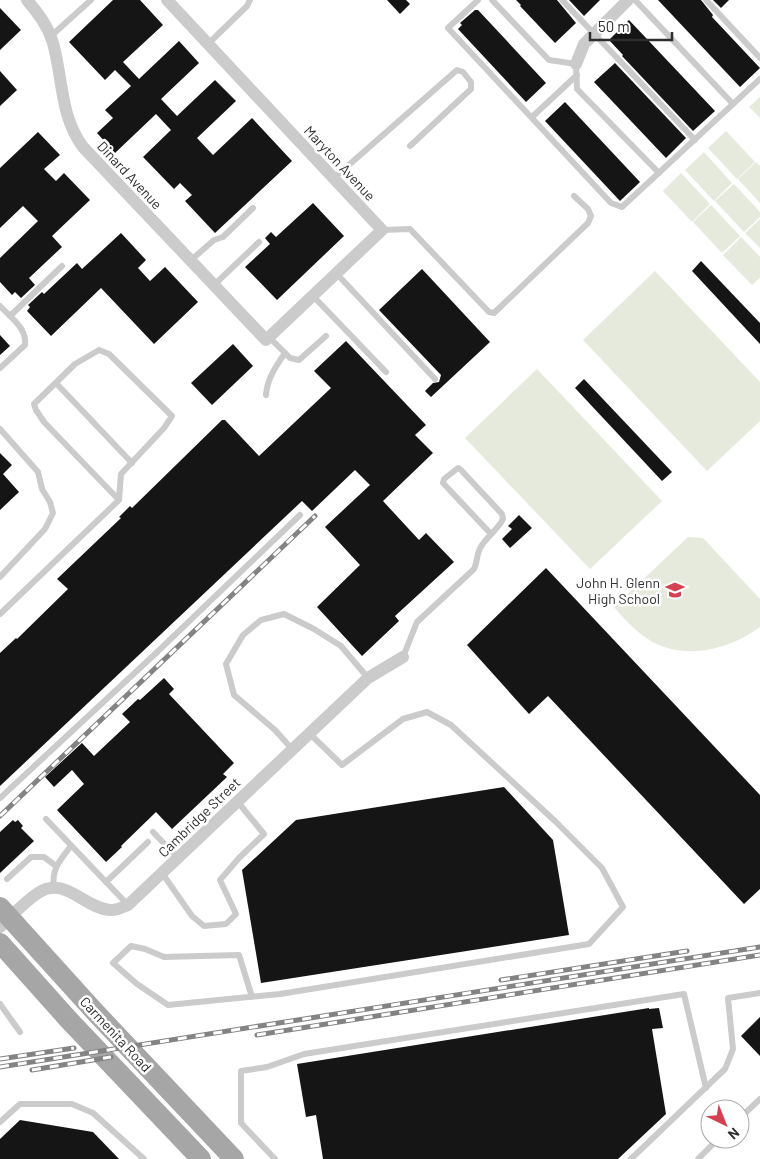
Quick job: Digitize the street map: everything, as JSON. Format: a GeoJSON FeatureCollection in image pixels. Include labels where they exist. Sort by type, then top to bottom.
{"type":"FeatureCollection","features":[{"type":"Feature","properties":{"kind":"main road","name":"Carmenita Road"},"geometry":{"type":"LineString","coordinates":[[3,917],[234,1159]]}},
{"type":"Feature","properties":{"kind":"main road","name":"Carmenita Road"},"geometry":{"type":"LineString","coordinates":[[0,943],[68,1019],[200,1159]]}},
{"type":"Feature","properties":{"kind":"street","name":"Dinard Avenue"},"geometry":{"type":"LineString","coordinates":[[27,0],[42,19],[50,36],[66,113],[76,138],[213,286],[268,338]]}},
{"type":"Feature","properties":{"kind":"street","name":"Maryton Avenue"},"geometry":{"type":"LineString","coordinates":[[167,0],[382,230]]}},
{"type":"Feature","properties":{"kind":"street"},"geometry":{"type":"LineString","coordinates":[[576,70],[584,44],[628,0]]}},
{"type":"Feature","properties":{"kind":"street"},"geometry":{"type":"LineString","coordinates":[[268,338],[382,230]]}},
{"type":"Feature","properties":{"kind":"street","name":"Cambridge Street"},"geometry":{"type":"LineString","coordinates":[[128,905],[368,678],[403,657]]}},
{"type":"Feature","properties":{"kind":"street"},"geometry":{"type":"LineString","coordinates":[[3,917],[39,892],[54,887],[65,889],[94,905],[110,910],[128,905]]}},
{"type":"Feature","properties":{"kind":"lane"},"geometry":{"type":"LineString","coordinates":[[50,36],[91,0]]}},
{"type":"Feature","properties":{"kind":"lane"},"geometry":{"type":"LineString","coordinates":[[208,44],[247,6],[250,0]]}},
{"type":"Feature","properties":{"kind":"lane"},"geometry":{"type":"LineString","coordinates":[[478,0],[448,28],[611,203],[622,207],[760,79]]}},
{"type":"Feature","properties":{"kind":"lane"},"geometry":{"type":"LineString","coordinates":[[492,0],[549,60],[576,70]]}},
{"type":"Feature","properties":{"kind":"lane"},"geometry":{"type":"LineString","coordinates":[[562,0],[695,140]]}},
{"type":"Feature","properties":{"kind":"lane"},"geometry":{"type":"LineString","coordinates":[[634,0],[733,104]]}},
{"type":"Feature","properties":{"kind":"lane"},"geometry":{"type":"LineString","coordinates":[[706,0],[760,58]]}},
{"type":"Feature","properties":{"kind":"lane"},"geometry":{"type":"LineString","coordinates":[[334,178],[457,70],[463,72],[471,82],[471,89],[410,146]]}},
{"type":"Feature","properties":{"kind":"lane"},"geometry":{"type":"LineString","coordinates":[[532,117],[576,70]]}},
{"type":"Feature","properties":{"kind":"lane"},"geometry":{"type":"LineString","coordinates":[[576,70],[577,89],[659,173]]}},
{"type":"Feature","properties":{"kind":"lane"},"geometry":{"type":"LineString","coordinates":[[382,230],[410,229],[489,312],[494,313],[588,223],[591,216],[588,209],[574,196]]}},
{"type":"Feature","properties":{"kind":"lane"},"geometry":{"type":"LineString","coordinates":[[190,261],[214,240],[223,237],[254,208]]}},
{"type":"Feature","properties":{"kind":"lane"},"geometry":{"type":"LineString","coordinates":[[213,286],[259,242]]}},
{"type":"Feature","properties":{"kind":"lane"},"geometry":{"type":"LineString","coordinates":[[10,316],[62,266]]}},
{"type":"Feature","properties":{"kind":"lane"},"geometry":{"type":"LineString","coordinates":[[336,273],[435,379]]}},
{"type":"Feature","properties":{"kind":"lane"},"geometry":{"type":"LineString","coordinates":[[313,296],[386,372]]}},
{"type":"Feature","properties":{"kind":"lane"},"geometry":{"type":"LineString","coordinates":[[0,306],[24,330],[26,337],[25,345],[0,368]]}},
{"type":"Feature","properties":{"kind":"lane"},"geometry":{"type":"LineString","coordinates":[[268,338],[290,358],[299,360],[326,336]]}},
{"type":"Feature","properties":{"kind":"lane"},"geometry":{"type":"LineString","coordinates":[[0,614],[119,500],[121,474],[164,428],[172,416],[109,354],[99,350],[75,364],[34,404],[44,422],[119,500]]}},
{"type":"Feature","properties":{"kind":"lane"},"geometry":{"type":"LineString","coordinates":[[266,395],[267,385],[285,353]]}},
{"type":"Feature","properties":{"kind":"lane"},"geometry":{"type":"LineString","coordinates":[[56,383],[132,463]]}},
{"type":"Feature","properties":{"kind":"lane"},"geometry":{"type":"LineString","coordinates":[[0,429],[38,472],[42,489],[50,502],[53,513],[45,529],[0,577]]}},
{"type":"Feature","properties":{"kind":"lane"},"geometry":{"type":"LineString","coordinates":[[403,657],[417,622],[474,568],[478,562],[477,553],[482,544],[501,523],[503,519],[502,514],[458,468],[444,479],[443,483],[491,534]]}},
{"type":"Feature","properties":{"kind":"lane"},"geometry":{"type":"LineString","coordinates":[[0,798],[154,655],[300,515]]}},
{"type":"Feature","properties":{"kind":"lane"},"geometry":{"type":"LineString","coordinates":[[292,749],[275,730],[234,695],[226,664],[243,635],[261,620],[284,614],[314,629],[341,646],[368,678]]}},
{"type":"Feature","properties":{"kind":"lane"},"geometry":{"type":"LineString","coordinates":[[252,997],[239,955],[164,958],[145,949],[131,946],[113,963],[137,984],[168,1005],[252,997],[372,980],[588,944],[623,907],[602,868],[451,725],[427,712],[403,719],[342,765],[309,733]]}},
{"type":"Feature","properties":{"kind":"lane"},"geometry":{"type":"LineString","coordinates":[[162,873],[192,916],[204,926],[226,924],[236,914],[220,880],[264,834],[237,801]]}},
{"type":"Feature","properties":{"kind":"lane"},"geometry":{"type":"LineString","coordinates":[[46,819],[128,905]]}},
{"type":"Feature","properties":{"kind":"lane"},"geometry":{"type":"LineString","coordinates":[[153,832],[178,858]]}},
{"type":"Feature","properties":{"kind":"lane"},"geometry":{"type":"LineString","coordinates":[[106,882],[148,842]]}},
{"type":"Feature","properties":{"kind":"lane"},"geometry":{"type":"LineString","coordinates":[[54,887],[52,879],[56,866],[71,846]]}},
{"type":"Feature","properties":{"kind":"lane"},"geometry":{"type":"LineString","coordinates":[[6,879],[31,857],[44,857],[56,866]]}},
{"type":"Feature","properties":{"kind":"lane"},"geometry":{"type":"LineString","coordinates":[[631,1159],[725,1069],[733,1049],[728,998],[760,993]]}},
{"type":"Feature","properties":{"kind":"lane"},"geometry":{"type":"LineString","coordinates":[[275,1159],[241,1123],[241,1071],[266,1067],[304,1054],[684,994],[706,1088]]}},
{"type":"Feature","properties":{"kind":"lane"},"geometry":{"type":"LineString","coordinates":[[0,1004],[20,1032]]}},
{"type":"Feature","properties":{"kind":"lane"},"geometry":{"type":"LineString","coordinates":[[750,1108],[760,1099]]}},
{"type":"Feature","properties":{"kind":"lane"},"geometry":{"type":"LineString","coordinates":[[0,1122],[20,1104],[72,1104],[93,1113],[144,1159]]}},
{"type":"Feature","properties":{"kind":"lane"},"geometry":{"type":"LineString","coordinates":[[698,1159],[708,1149]]}},
{"type":"Feature","properties":{"kind":"shaded area"},"geometry":{"type":"Polygon","coordinates":[[[760,97],[760,118],[749,107],[760,97]]]}},
{"type":"Feature","properties":{"kind":"shaded area"},"geometry":{"type":"Polygon","coordinates":[[[726,131],[755,162],[737,179],[708,148],[726,131]]]}},
{"type":"Feature","properties":{"kind":"shaded area"},"geometry":{"type":"Polygon","coordinates":[[[704,152],[732,183],[714,201],[685,170],[704,152]]]}},
{"type":"Feature","properties":{"kind":"shaded area"},"geometry":{"type":"Polygon","coordinates":[[[756,162],[760,166],[760,203],[738,179],[756,162]]]}},
{"type":"Feature","properties":{"kind":"shaded area"},"geometry":{"type":"Polygon","coordinates":[[[681,173],[710,204],[692,222],[663,191],[681,173]]]}},
{"type":"Feature","properties":{"kind":"shaded area"},"geometry":{"type":"Polygon","coordinates":[[[734,184],[760,212],[760,217],[744,232],[715,201],[734,184]]]}},
{"type":"Feature","properties":{"kind":"shaded area"},"geometry":{"type":"Polygon","coordinates":[[[711,205],[740,236],[722,253],[693,222],[711,205]]]}},
{"type":"Feature","properties":{"kind":"shaded area"},"geometry":{"type":"Polygon","coordinates":[[[760,219],[760,248],[745,233],[760,219]]]}},
{"type":"Feature","properties":{"kind":"shaded area"},"geometry":{"type":"Polygon","coordinates":[[[741,237],[760,257],[760,278],[752,285],[723,255],[741,237]]]}},
{"type":"Feature","properties":{"kind":"shaded area"},"geometry":{"type":"Polygon","coordinates":[[[655,271],[760,382],[760,421],[707,471],[583,340],[655,271]]]}},
{"type":"Feature","properties":{"kind":"shaded area"},"geometry":{"type":"Polygon","coordinates":[[[537,369],[662,501],[590,569],[465,438],[537,369]]]}},
{"type":"Feature","properties":{"kind":"shaded area"},"geometry":{"type":"Polygon","coordinates":[[[688,537],[703,538],[760,599],[760,627],[735,641],[707,650],[678,650],[664,647],[651,641],[631,626],[614,607],[688,537]]]}},
{"type":"Feature","properties":{"kind":"building"},"geometry":{"type":"Polygon","coordinates":[[[113,0],[140,0],[163,25],[123,62],[139,79],[179,41],[199,63],[161,99],[177,116],[215,80],[236,101],[197,138],[213,155],[252,118],[292,161],[215,233],[185,201],[192,195],[180,183],[174,189],[143,157],[171,130],[156,114],[115,153],[97,133],[113,118],[105,110],[131,86],[115,70],[105,80],[69,42],[113,0]]]}},
{"type":"Feature","properties":{"kind":"building"},"geometry":{"type":"Polygon","coordinates":[[[387,0],[406,0],[410,4],[400,14],[387,0]]]}},
{"type":"Feature","properties":{"kind":"building"},"geometry":{"type":"Polygon","coordinates":[[[516,0],[557,0],[576,23],[555,43],[516,0]]]}},
{"type":"Feature","properties":{"kind":"building"},"geometry":{"type":"Polygon","coordinates":[[[569,0],[600,0],[584,16],[569,0]]]}},
{"type":"Feature","properties":{"kind":"building"},"geometry":{"type":"Polygon","coordinates":[[[658,0],[701,0],[713,15],[712,17],[760,68],[740,87],[658,0]]]}},
{"type":"Feature","properties":{"kind":"building"},"geometry":{"type":"Polygon","coordinates":[[[713,0],[729,0],[721,8],[713,0]]]}},
{"type":"Feature","properties":{"kind":"building"},"geometry":{"type":"Polygon","coordinates":[[[0,8],[21,30],[0,50],[0,8]]]}},
{"type":"Feature","properties":{"kind":"building"},"geometry":{"type":"Polygon","coordinates":[[[475,10],[478,10],[546,83],[526,102],[458,29],[462,25],[460,23],[475,10]]]}},
{"type":"Feature","properties":{"kind":"building"},"geometry":{"type":"Polygon","coordinates":[[[629,20],[715,111],[693,131],[609,40],[629,20]]]}},
{"type":"Feature","properties":{"kind":"building"},"geometry":{"type":"Polygon","coordinates":[[[615,63],[686,138],[666,158],[594,82],[615,63]]]}},
{"type":"Feature","properties":{"kind":"building"},"geometry":{"type":"Polygon","coordinates":[[[0,71],[17,90],[0,106],[0,71]]]}},
{"type":"Feature","properties":{"kind":"building"},"geometry":{"type":"Polygon","coordinates":[[[565,102],[640,182],[620,201],[545,121],[565,102]]]}},
{"type":"Feature","properties":{"kind":"building"},"geometry":{"type":"Polygon","coordinates":[[[38,132],[60,155],[44,169],[56,181],[64,173],[90,200],[52,236],[62,247],[29,278],[35,285],[21,298],[15,292],[12,295],[0,282],[0,258],[38,221],[23,206],[0,228],[0,168],[38,132]]]}},
{"type":"Feature","properties":{"kind":"building"},"geometry":{"type":"Polygon","coordinates":[[[313,203],[344,236],[277,300],[245,267],[270,244],[265,238],[271,232],[276,237],[313,203]]]}},
{"type":"Feature","properties":{"kind":"building"},"geometry":{"type":"Polygon","coordinates":[[[121,233],[146,260],[138,268],[150,281],[165,267],[198,302],[154,344],[101,288],[51,336],[27,311],[30,307],[28,305],[42,292],[44,294],[77,263],[82,269],[121,233]]]}},
{"type":"Feature","properties":{"kind":"building"},"geometry":{"type":"Polygon","coordinates":[[[701,261],[760,323],[760,344],[692,271],[701,261]]]}},
{"type":"Feature","properties":{"kind":"building"},"geometry":{"type":"Polygon","coordinates":[[[422,269],[490,342],[431,397],[425,391],[433,383],[439,382],[441,375],[379,310],[422,269]]]}},
{"type":"Feature","properties":{"kind":"building"},"geometry":{"type":"Polygon","coordinates":[[[0,335],[10,346],[0,355],[0,335]]]}},
{"type":"Feature","properties":{"kind":"building"},"geometry":{"type":"Polygon","coordinates":[[[346,341],[426,425],[415,435],[433,453],[383,501],[419,540],[426,533],[454,562],[395,616],[399,621],[362,656],[317,607],[360,565],[325,527],[370,485],[355,470],[312,511],[302,501],[0,786],[0,653],[68,589],[57,579],[121,518],[119,517],[130,506],[132,508],[222,420],[225,420],[259,456],[331,388],[314,371],[346,341]]]}},
{"type":"Feature","properties":{"kind":"building"},"geometry":{"type":"Polygon","coordinates":[[[233,344],[253,366],[212,405],[191,383],[233,344]]]}},
{"type":"Feature","properties":{"kind":"building"},"geometry":{"type":"Polygon","coordinates":[[[584,379],[672,472],[662,481],[575,388],[584,379]]]}},
{"type":"Feature","properties":{"kind":"building"},"geometry":{"type":"Polygon","coordinates":[[[0,453],[12,465],[3,474],[19,492],[0,510],[0,453]]]}},
{"type":"Feature","properties":{"kind":"building"},"geometry":{"type":"Polygon","coordinates":[[[519,515],[532,528],[510,548],[502,539],[512,529],[508,526],[519,515]]]}},
{"type":"Feature","properties":{"kind":"building"},"geometry":{"type":"Polygon","coordinates":[[[546,568],[760,795],[760,889],[744,904],[548,696],[529,714],[467,645],[546,568]]]}},
{"type":"Feature","properties":{"kind":"building"},"geometry":{"type":"Polygon","coordinates":[[[164,678],[174,689],[169,694],[234,763],[223,774],[227,777],[172,829],[156,812],[106,862],[57,810],[84,784],[72,770],[54,787],[45,777],[82,743],[94,756],[130,722],[122,714],[164,678]]]}},
{"type":"Feature","properties":{"kind":"building"},"geometry":{"type":"Polygon","coordinates":[[[504,787],[553,840],[569,935],[261,983],[242,870],[296,820],[504,787]]]}},
{"type":"Feature","properties":{"kind":"building"},"geometry":{"type":"Polygon","coordinates":[[[13,820],[15,822],[18,820],[23,826],[21,828],[34,841],[0,873],[0,832],[13,820]]]}},
{"type":"Feature","properties":{"kind":"building"},"geometry":{"type":"Polygon","coordinates":[[[649,1008],[659,1008],[663,1028],[652,1029],[666,1114],[618,1159],[323,1159],[316,1115],[306,1117],[297,1064],[649,1008]]]}},
{"type":"Feature","properties":{"kind":"building"},"geometry":{"type":"Polygon","coordinates":[[[760,1017],[760,1056],[741,1036],[760,1017]]]}},
{"type":"Feature","properties":{"kind":"building"},"geometry":{"type":"Polygon","coordinates":[[[20,1120],[93,1132],[119,1159],[0,1159],[0,1139],[20,1120]]]}},
{"type":"Feature","properties":{"kind":"railway"},"geometry":{"type":"LineString","coordinates":[[0,816],[315,516]]}},
{"type":"Feature","properties":{"kind":"railway"},"geometry":{"type":"LineString","coordinates":[[0,1067],[760,947]]}},
{"type":"Feature","properties":{"kind":"railway"},"geometry":{"type":"LineString","coordinates":[[501,980],[687,951]]}},
{"type":"Feature","properties":{"kind":"railway"},"geometry":{"type":"LineString","coordinates":[[257,1035],[760,955]]}},
{"type":"Feature","properties":{"kind":"railway"},"geometry":{"type":"LineString","coordinates":[[0,1059],[74,1048]]}},
{"type":"Feature","properties":{"kind":"railway"},"geometry":{"type":"LineString","coordinates":[[32,1070],[111,1057]]}},
{"type":"Feature","properties":{"kind":"place","name":"John H. Glenn High School"},"geometry":{"type":"Point","coordinates":[675,590]}}]}
